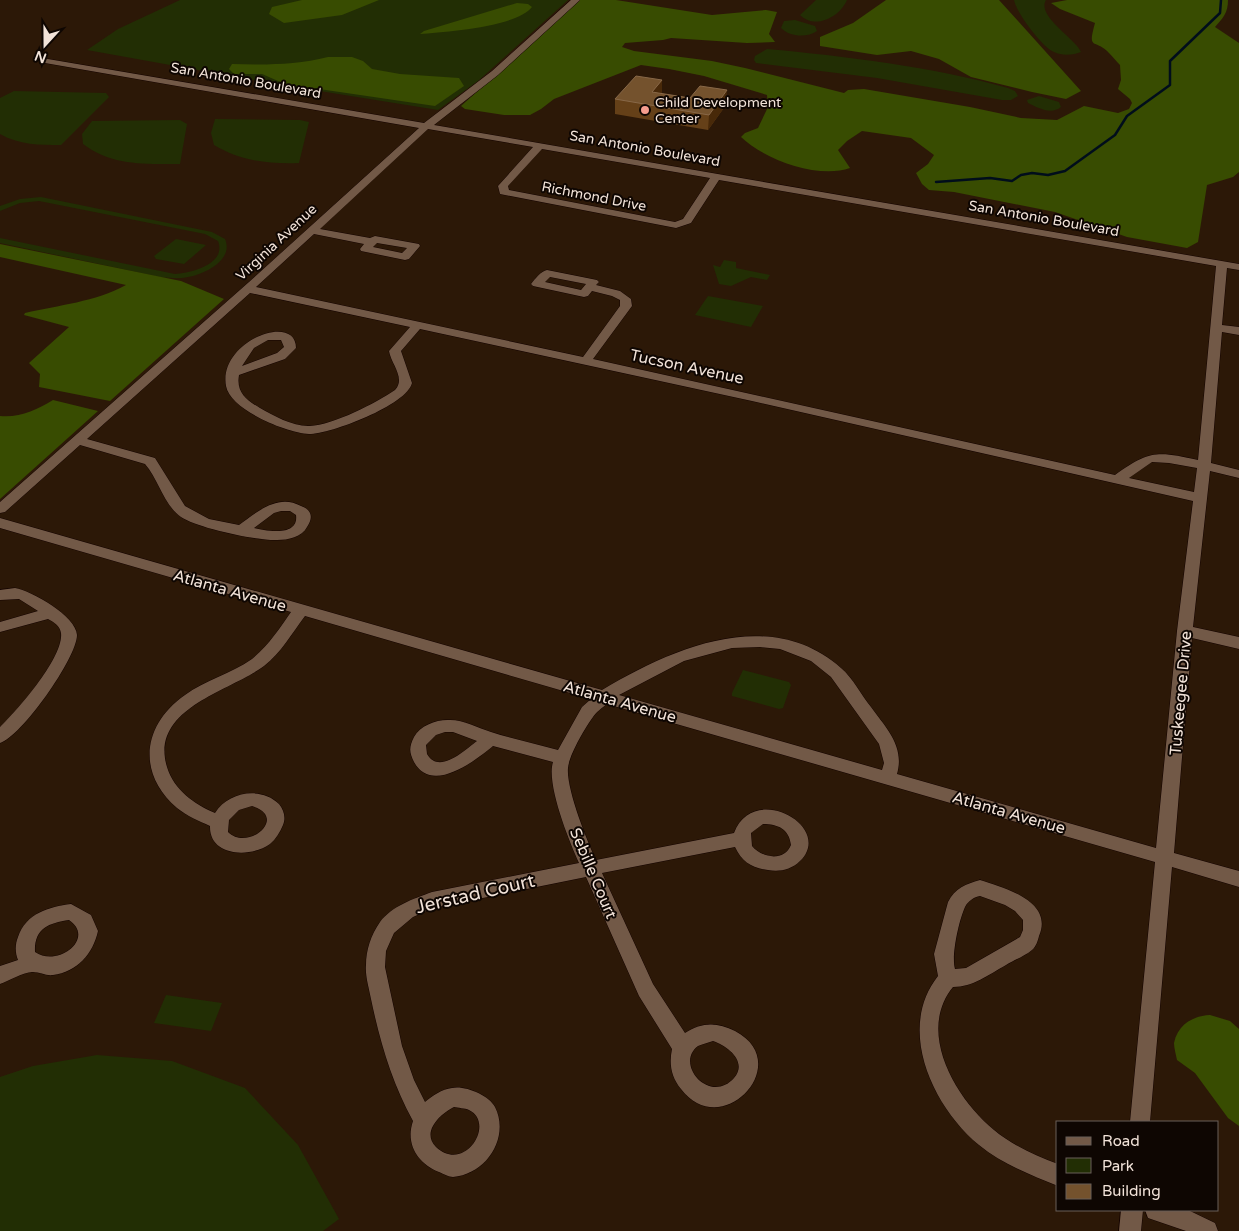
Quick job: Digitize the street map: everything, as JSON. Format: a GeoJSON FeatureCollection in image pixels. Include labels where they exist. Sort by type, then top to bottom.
{"type":"FeatureCollection","features":[{"type":"Feature","properties":{"kind":"street","name":"Virginia Avenue"},"geometry":{"type":"LineString","coordinates":[[0,510],[248,289],[310,230],[426,126],[495,73],[576,0]]}},
{"type":"Feature","properties":{"kind":"street","name":"San Antonio Boulevard"},"geometry":{"type":"LineString","coordinates":[[45,60],[1239,267]]}},
{"type":"Feature","properties":{"kind":"street","name":"Richmond Drive"},"geometry":{"type":"LineString","coordinates":[[540,146],[503,186],[504,192],[676,225],[687,221],[717,176]]}},
{"type":"Feature","properties":{"kind":"street"},"geometry":{"type":"LineString","coordinates":[[310,230],[372,242]]}},
{"type":"Feature","properties":{"kind":"street","name":"Tuskeegee Drive"},"geometry":{"type":"LineString","coordinates":[[1140,1121],[1185,631],[1204,466],[1222,264]]}},
{"type":"Feature","properties":{"kind":"street"},"geometry":{"type":"LineString","coordinates":[[585,362],[622,312],[627,302],[624,297],[616,293],[589,287]]}},
{"type":"Feature","properties":{"kind":"street","name":"Tucson Avenue"},"geometry":{"type":"LineString","coordinates":[[248,289],[770,401],[1200,498]]}},
{"type":"Feature","properties":{"kind":"street"},"geometry":{"type":"LineString","coordinates":[[233,372],[232,388],[236,396],[246,406],[299,428],[310,430],[324,428],[385,402],[401,392],[406,386],[406,380],[395,351],[418,325]]}},
{"type":"Feature","properties":{"kind":"street"},"geometry":{"type":"LineString","coordinates":[[1216,327],[1239,331]]}},
{"type":"Feature","properties":{"kind":"street"},"geometry":{"type":"LineString","coordinates":[[78,440],[150,461],[175,504],[184,511],[204,522],[242,530]]}},
{"type":"Feature","properties":{"kind":"street"},"geometry":{"type":"LineString","coordinates":[[1118,479],[1144,460],[1153,458],[1167,458],[1239,474]]}},
{"type":"Feature","properties":{"kind":"street","name":"Atlanta Avenue"},"geometry":{"type":"LineString","coordinates":[[0,523],[1239,879]]}},
{"type":"Feature","properties":{"kind":"street"},"geometry":{"type":"LineString","coordinates":[[0,595],[17,592],[28,595],[50,613],[62,619],[67,626],[69,635],[66,649],[51,676],[17,720],[0,738]]}},
{"type":"Feature","properties":{"kind":"street"},"geometry":{"type":"LineString","coordinates":[[219,822],[186,805],[163,780],[159,772],[157,755],[162,731],[173,716],[192,697],[251,667],[264,657],[301,610]]}},
{"type":"Feature","properties":{"kind":"street"},"geometry":{"type":"LineString","coordinates":[[0,626],[50,613]]}},
{"type":"Feature","properties":{"kind":"street"},"geometry":{"type":"LineString","coordinates":[[1185,631],[1239,643]]}},
{"type":"Feature","properties":{"kind":"street","name":"Sebille Court"},"geometry":{"type":"LineString","coordinates":[[683,1048],[646,990],[577,838],[564,798],[559,769],[562,758],[588,710],[605,696],[658,666],[679,657],[722,644],[760,641],[787,646],[816,657],[837,673],[887,742],[892,763],[888,778]]}},
{"type":"Feature","properties":{"kind":"street"},"geometry":{"type":"LineString","coordinates":[[491,739],[562,758]]}},
{"type":"Feature","properties":{"kind":"street","name":"Jerstad Court"},"geometry":{"type":"LineString","coordinates":[[424,1120],[404,1083],[392,1050],[375,967],[374,954],[382,934],[392,922],[406,910],[431,900],[502,884],[592,869],[741,839]]}},
{"type":"Feature","properties":{"kind":"street"},"geometry":{"type":"LineString","coordinates":[[980,888],[1017,901],[1027,909],[1033,929],[1027,944],[970,976],[948,978],[942,954],[957,902],[963,894],[980,888]]}},
{"type":"Feature","properties":{"kind":"street"},"geometry":{"type":"LineString","coordinates":[[0,975],[32,964]]}},
{"type":"Feature","properties":{"kind":"street"},"geometry":{"type":"LineString","coordinates":[[948,978],[932,1002],[929,1024],[930,1043],[945,1087],[971,1122],[987,1138],[1034,1166],[1056,1174]]}},
{"type":"Feature","properties":{"kind":"street"},"geometry":{"type":"LineString","coordinates":[[1130,1231],[1132,1211]]}},
{"type":"Feature","properties":{"kind":"street"},"geometry":{"type":"LineString","coordinates":[[1159,1211],[1192,1222],[1207,1231]]}},
{"type":"Feature","properties":{"kind":"green space"},"geometry":{"type":"Polygon","coordinates":[[[180,0],[568,0],[478,81],[438,110],[276,84],[87,50],[118,29],[180,0]]]}},
{"type":"Feature","properties":{"kind":"green space"},"geometry":{"type":"Polygon","coordinates":[[[302,0],[379,0],[342,15],[284,23],[269,14],[272,7],[302,0]]]}},
{"type":"Feature","properties":{"kind":"green space"},"geometry":{"type":"Polygon","coordinates":[[[580,0],[616,0],[712,15],[766,10],[777,12],[769,34],[775,42],[747,43],[671,38],[625,43],[622,47],[634,51],[712,61],[844,93],[848,90],[864,89],[970,107],[1021,118],[1057,120],[1084,106],[1118,113],[1129,109],[1132,103],[1118,89],[1121,80],[1120,65],[1109,53],[1092,41],[1095,23],[1060,9],[1051,3],[1067,0],[1228,0],[1224,15],[1215,27],[1239,43],[1239,172],[1233,177],[1207,185],[1198,242],[1187,248],[1127,237],[1055,212],[954,192],[929,190],[922,184],[916,173],[928,164],[934,155],[911,138],[862,131],[838,150],[850,168],[837,171],[823,171],[792,165],[764,153],[741,137],[745,133],[758,128],[768,107],[767,95],[704,76],[669,69],[641,65],[554,99],[530,115],[504,115],[465,109],[461,106],[580,0]]]}},
{"type":"Feature","properties":{"kind":"green space"},"geometry":{"type":"Polygon","coordinates":[[[816,0],[847,0],[839,12],[826,20],[813,21],[800,15],[816,0]]]}},
{"type":"Feature","properties":{"kind":"green space"},"geometry":{"type":"Polygon","coordinates":[[[886,0],[999,0],[1081,91],[1066,99],[1032,92],[971,77],[939,59],[911,51],[877,55],[820,46],[820,37],[853,23],[886,0]]]}},
{"type":"Feature","properties":{"kind":"green space"},"geometry":{"type":"Polygon","coordinates":[[[1014,0],[1046,0],[1044,6],[1051,20],[1081,52],[1064,55],[1049,49],[1024,20],[1014,0]]]}},
{"type":"Feature","properties":{"kind":"green space"},"geometry":{"type":"Polygon","coordinates":[[[517,3],[528,4],[532,7],[524,14],[497,24],[420,34],[424,31],[517,3]]]}},
{"type":"Feature","properties":{"kind":"green space"},"geometry":{"type":"Polygon","coordinates":[[[795,20],[815,26],[817,31],[799,36],[781,28],[784,21],[795,20]]]}},
{"type":"Feature","properties":{"kind":"green space"},"geometry":{"type":"Polygon","coordinates":[[[767,49],[920,68],[1008,88],[1015,91],[1018,96],[1011,100],[1002,100],[877,78],[756,63],[754,60],[755,56],[767,49]]]}},
{"type":"Feature","properties":{"kind":"green space"},"geometry":{"type":"Polygon","coordinates":[[[328,57],[352,57],[363,61],[372,69],[400,74],[459,78],[464,86],[435,106],[285,84],[262,74],[234,74],[229,69],[232,64],[280,64],[328,57]]]}},
{"type":"Feature","properties":{"kind":"green space"},"geometry":{"type":"Polygon","coordinates":[[[14,91],[106,93],[109,97],[61,145],[37,144],[7,138],[0,134],[0,98],[14,91]]]}},
{"type":"Feature","properties":{"kind":"green space"},"geometry":{"type":"Polygon","coordinates":[[[1039,96],[1059,102],[1061,107],[1049,111],[1028,103],[1027,100],[1039,96]]]}},
{"type":"Feature","properties":{"kind":"green space"},"geometry":{"type":"Polygon","coordinates":[[[215,119],[300,120],[309,122],[299,163],[276,163],[244,158],[214,145],[211,133],[215,119]]]}},
{"type":"Feature","properties":{"kind":"green space"},"geometry":{"type":"Polygon","coordinates":[[[180,120],[187,124],[180,164],[117,160],[94,151],[83,144],[82,134],[92,121],[180,120]]]}},
{"type":"Feature","properties":{"kind":"green space"},"geometry":{"type":"Polygon","coordinates":[[[41,197],[212,232],[225,239],[227,247],[222,259],[210,269],[185,278],[171,278],[0,243],[0,238],[175,274],[190,272],[206,266],[217,256],[219,249],[218,241],[205,234],[39,201],[20,203],[0,211],[0,206],[20,199],[41,197]]]}},
{"type":"Feature","properties":{"kind":"green space"},"geometry":{"type":"Polygon","coordinates":[[[176,239],[206,245],[184,264],[156,259],[154,256],[176,239]]]}},
{"type":"Feature","properties":{"kind":"green space"},"geometry":{"type":"Polygon","coordinates":[[[0,244],[181,281],[224,299],[110,401],[39,387],[40,374],[29,363],[69,327],[24,315],[25,313],[89,299],[126,285],[0,257],[0,244]]]}},
{"type":"Feature","properties":{"kind":"green space"},"geometry":{"type":"Polygon","coordinates":[[[724,260],[736,262],[736,268],[770,275],[767,280],[751,277],[731,286],[719,284],[713,265],[720,267],[724,260]]]}},
{"type":"Feature","properties":{"kind":"green space"},"geometry":{"type":"Polygon","coordinates":[[[708,296],[763,306],[751,327],[695,315],[708,296]]]}},
{"type":"Feature","properties":{"kind":"green space"},"geometry":{"type":"Polygon","coordinates":[[[53,400],[98,411],[0,499],[0,416],[14,416],[28,412],[53,400]]]}},
{"type":"Feature","properties":{"kind":"green space"},"geometry":{"type":"Polygon","coordinates":[[[743,670],[789,682],[791,685],[783,708],[779,709],[732,696],[743,670]]]}},
{"type":"Feature","properties":{"kind":"green space"},"geometry":{"type":"Polygon","coordinates":[[[166,995],[222,1003],[211,1031],[154,1023],[166,995]]]}},
{"type":"Feature","properties":{"kind":"green space"},"geometry":{"type":"Polygon","coordinates":[[[1210,1015],[1230,1021],[1239,1029],[1239,1126],[1228,1118],[1195,1073],[1177,1060],[1174,1043],[1179,1031],[1192,1019],[1210,1015]]]}},
{"type":"Feature","properties":{"kind":"green space"},"geometry":{"type":"Polygon","coordinates":[[[97,1055],[172,1061],[245,1088],[298,1145],[339,1219],[323,1231],[0,1231],[0,1077],[33,1066],[97,1055]]]}},
{"type":"Feature","properties":{"kind":"building"},"geometry":{"type":"Polygon","coordinates":[[[636,76],[662,80],[652,92],[690,98],[700,86],[727,90],[709,115],[615,99],[636,76]]]}},
{"type":"Feature","properties":{"kind":"waterway"},"geometry":{"type":"LineString","coordinates":[[936,182],[990,178],[1012,181],[1021,175],[1032,173],[1048,175],[1065,171],[1115,135],[1127,116],[1170,85],[1170,61],[1220,13],[1221,0]]}},
{"type":"Feature","properties":{"kind":"place","name":"Child Development Center"},"geometry":{"type":"Point","coordinates":[645,110]}}]}
